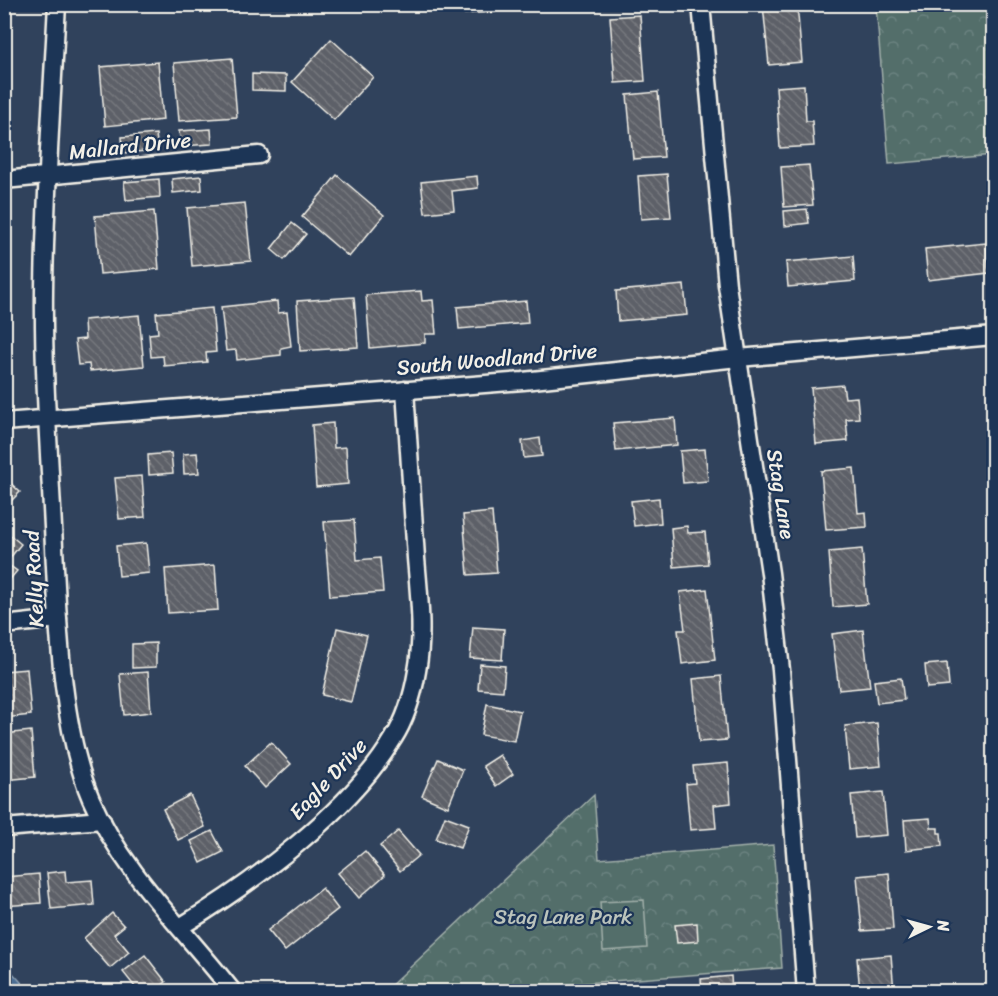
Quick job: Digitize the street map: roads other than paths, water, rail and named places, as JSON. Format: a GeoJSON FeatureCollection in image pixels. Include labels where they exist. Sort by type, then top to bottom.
{"type":"FeatureCollection","features":[{"type":"Feature","properties":{"kind":"street","name":"Kelly Road"},"geometry":{"type":"LineString","coordinates":[[57,4],[44,290],[45,365],[58,619],[72,729],[79,764],[91,797],[124,859],[233,992]]}},
{"type":"Feature","properties":{"kind":"street","name":"Stag Lane"},"geometry":{"type":"LineString","coordinates":[[701,4],[726,285],[772,584],[781,670],[806,992]]}},
{"type":"Feature","properties":{"kind":"street","name":"Mallard Drive"},"geometry":{"type":"LineString","coordinates":[[4,180],[259,155]]}},
{"type":"Feature","properties":{"kind":"street","name":"South Woodland Drive"},"geometry":{"type":"LineString","coordinates":[[4,422],[523,381],[738,358],[993,336]]}},
{"type":"Feature","properties":{"kind":"street","name":"Eagle Drive"},"geometry":{"type":"LineString","coordinates":[[180,927],[252,880],[333,811],[381,758],[405,717],[418,670],[420,628],[405,390]]}},
{"type":"Feature","properties":{"kind":"street"},"geometry":{"type":"LineString","coordinates":[[4,625],[58,619]]}},
{"type":"Feature","properties":{"kind":"street"},"geometry":{"type":"LineString","coordinates":[[4,828],[102,820]]}},
{"type":"Feature","properties":{"kind":"water"},"geometry":{"type":"Polygon","coordinates":[[[4,967],[11,971],[29,991],[5,991],[4,967]]]}},
{"type":"Feature","properties":{"kind":"park label","name":"Stag Lane Park"},"geometry":{"type":"Point","coordinates":[563,917]}}]}
